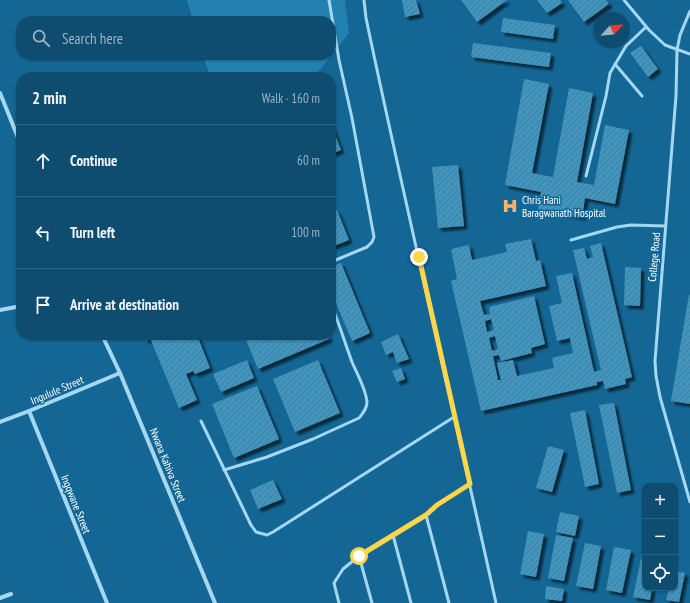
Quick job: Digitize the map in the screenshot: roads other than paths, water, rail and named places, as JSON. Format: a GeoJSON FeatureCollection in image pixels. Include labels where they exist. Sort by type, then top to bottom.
{"type":"FeatureCollection","features":[{"type":"Feature","properties":{"kind":"street"},"geometry":{"type":"LineString","coordinates":[[0,94],[16,133]]}},
{"type":"Feature","properties":{"kind":"street"},"geometry":{"type":"LineString","coordinates":[[0,310],[16,307]]}},
{"type":"Feature","properties":{"kind":"street","name":"Nwana Kahiva Street"},"geometry":{"type":"LineString","coordinates":[[104,340],[120,373],[215,603]]}},
{"type":"Feature","properties":{"kind":"street","name":"Ingulule Street"},"geometry":{"type":"LineString","coordinates":[[0,422],[29,412],[120,373]]}},
{"type":"Feature","properties":{"kind":"street","name":"Ingqwane Street"},"geometry":{"type":"LineString","coordinates":[[29,412],[107,603]]}},
{"type":"Feature","properties":{"kind":"street"},"geometry":{"type":"LineString","coordinates":[[0,598],[11,594]]}},
{"type":"Feature","properties":{"kind":"lane"},"geometry":{"type":"LineString","coordinates":[[329,0],[332,16]]}},
{"type":"Feature","properties":{"kind":"lane"},"geometry":{"type":"LineString","coordinates":[[364,0],[366,18],[395,154],[496,603]]}},
{"type":"Feature","properties":{"kind":"lane"},"geometry":{"type":"LineString","coordinates":[[624,0],[646,27],[666,45],[690,54]]}},
{"type":"Feature","properties":{"kind":"lane","name":"College Road"},"geometry":{"type":"LineString","coordinates":[[690,11],[680,35],[677,50],[676,96],[655,348],[656,376],[660,397],[690,502]]}},
{"type":"Feature","properties":{"kind":"lane"},"geometry":{"type":"LineString","coordinates":[[586,176],[606,96],[610,73],[626,46],[646,27]]}},
{"type":"Feature","properties":{"kind":"lane"},"geometry":{"type":"LineString","coordinates":[[336,42],[374,237],[372,242],[367,247],[336,260]]}},
{"type":"Feature","properties":{"kind":"lane"},"geometry":{"type":"LineString","coordinates":[[616,64],[642,96]]}},
{"type":"Feature","properties":{"kind":"lane"},"geometry":{"type":"LineString","coordinates":[[571,240],[617,227],[631,225],[665,226]]}},
{"type":"Feature","properties":{"kind":"lane"},"geometry":{"type":"LineString","coordinates":[[224,470],[267,457],[313,439],[359,418],[362,414],[367,405],[366,396],[336,317]]}},
{"type":"Feature","properties":{"kind":"lane"},"geometry":{"type":"LineString","coordinates":[[201,421],[255,530],[261,534],[269,534],[454,417]]}},
{"type":"Feature","properties":{"kind":"lane"},"geometry":{"type":"LineString","coordinates":[[340,603],[334,583],[343,569],[359,556],[426,515],[437,505],[470,484]]}},
{"type":"Feature","properties":{"kind":"lane"},"geometry":{"type":"LineString","coordinates":[[426,515],[449,603]]}},
{"type":"Feature","properties":{"kind":"lane"},"geometry":{"type":"LineString","coordinates":[[393,535],[411,603]]}},
{"type":"Feature","properties":{"kind":"lane"},"geometry":{"type":"LineString","coordinates":[[359,556],[372,603]]}},
{"type":"Feature","properties":{"kind":"place","name":"Chris Hani Baragwanath Hospital"},"geometry":{"type":"Point","coordinates":[510,206]}}]}
